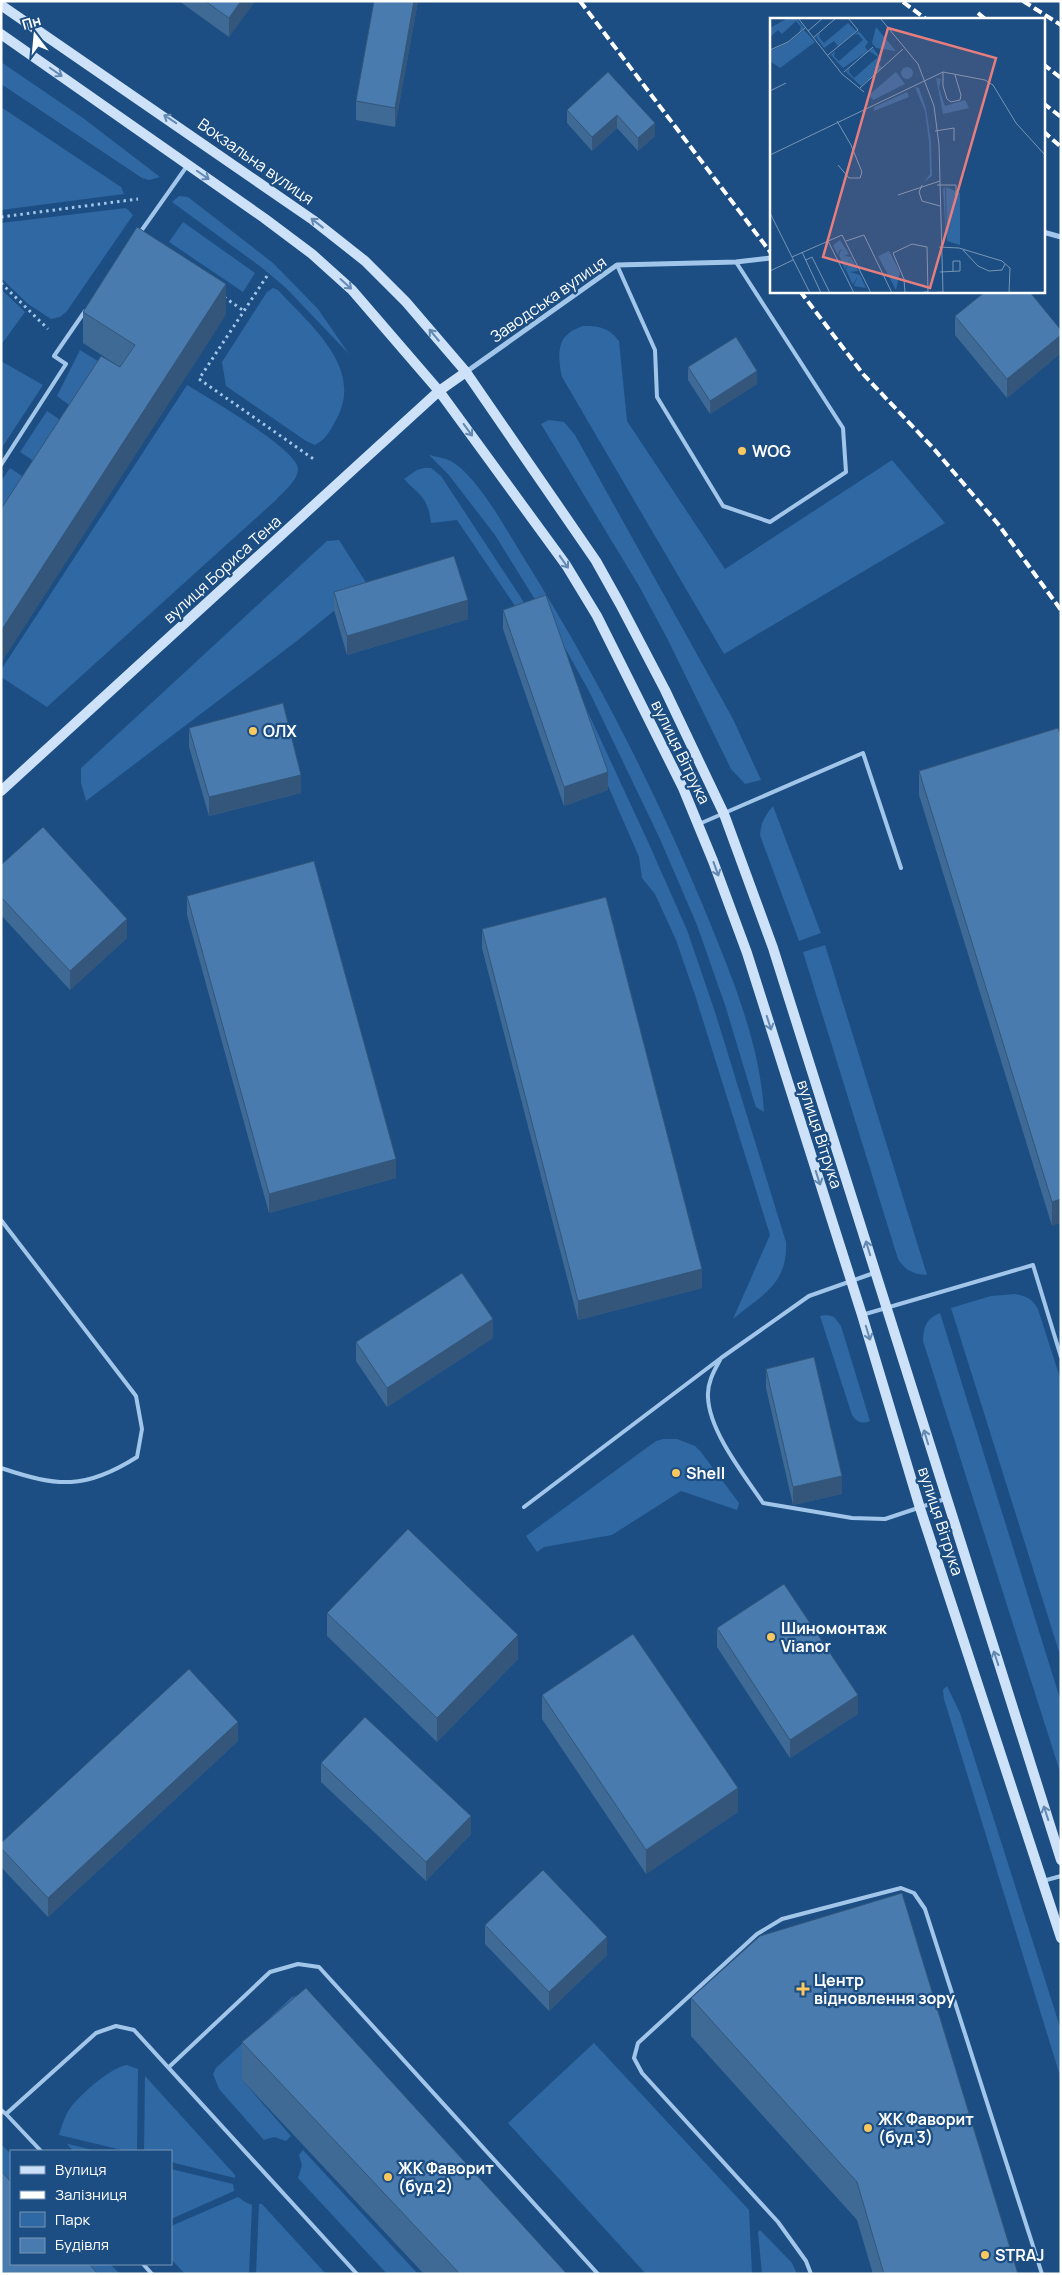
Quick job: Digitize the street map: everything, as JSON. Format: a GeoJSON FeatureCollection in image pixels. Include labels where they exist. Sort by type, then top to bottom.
{"type":"FeatureCollection","features":[{"type":"Feature","properties":{"kind":"main road","name":"Вокзальна вулиця"},"geometry":{"type":"LineString","coordinates":[[1,6],[130,92],[313,220],[365,261],[406,302],[466,372]]}},
{"type":"Feature","properties":{"kind":"main road"},"geometry":{"type":"LineString","coordinates":[[1,34],[188,164],[312,254],[352,290],[382,322],[440,391]]}},
{"type":"Feature","properties":{"kind":"main road","name":"вулиця Бориса Тена"},"geometry":{"type":"LineString","coordinates":[[1,790],[440,391],[466,372]]}},
{"type":"Feature","properties":{"kind":"main road","name":"вулиця Вітрука"},"geometry":{"type":"LineString","coordinates":[[466,372],[596,562],[665,690],[724,814],[773,948],[1061,1860]]}},
{"type":"Feature","properties":{"kind":"main road","name":"вулиця Вітрука"},"geometry":{"type":"LineString","coordinates":[[440,391],[566,565],[597,616],[683,788],[698,824],[747,953],[862,1315],[920,1508],[1061,1938]]}},
{"type":"Feature","properties":{"kind":"street"},"geometry":{"type":"LineString","coordinates":[[1044,232],[1061,237]]}},
{"type":"Feature","properties":{"kind":"street","name":"Заводська вулиця"},"geometry":{"type":"LineString","coordinates":[[466,372],[617,265],[736,262],[770,258]]}},
{"type":"Feature","properties":{"kind":"lane"},"geometry":{"type":"LineString","coordinates":[[136,238],[188,164]]}},
{"type":"Feature","properties":{"kind":"lane"},"geometry":{"type":"LineString","coordinates":[[617,265],[655,350],[656,397],[723,506],[770,522],[846,472],[843,428],[736,262]]}},
{"type":"Feature","properties":{"kind":"lane"},"geometry":{"type":"LineString","coordinates":[[1,465],[66,364],[54,356],[91,303]]}},
{"type":"Feature","properties":{"kind":"lane"},"geometry":{"type":"LineString","coordinates":[[698,824],[863,753],[901,868]]}},
{"type":"Feature","properties":{"kind":"lane"},"geometry":{"type":"LineString","coordinates":[[1,1220],[136,1396],[142,1429],[137,1457],[113,1472],[74,1484],[36,1480],[1,1468]]}},
{"type":"Feature","properties":{"kind":"lane"},"geometry":{"type":"LineString","coordinates":[[862,1315],[1033,1265],[1061,1356]]}},
{"type":"Feature","properties":{"kind":"lane"},"geometry":{"type":"LineString","coordinates":[[524,1507],[721,1358],[809,1296],[876,1272]]}},
{"type":"Feature","properties":{"kind":"lane"},"geometry":{"type":"LineString","coordinates":[[721,1358],[711,1378],[708,1397],[714,1422],[723,1442],[763,1503],[852,1518],[885,1519],[946,1499]]}},
{"type":"Feature","properties":{"kind":"lane"},"geometry":{"type":"LineString","coordinates":[[1043,1881],[1061,1876]]}},
{"type":"Feature","properties":{"kind":"lane"},"geometry":{"type":"LineString","coordinates":[[811,2274],[806,2261],[778,2222],[642,2074],[634,2058],[638,2042],[757,1934],[782,1919],[901,1888],[914,1894],[925,1909],[1042,2274]]}},
{"type":"Feature","properties":{"kind":"lane"},"geometry":{"type":"LineString","coordinates":[[169,2067],[270,1972],[298,1964],[319,1967],[598,2274]]}},
{"type":"Feature","properties":{"kind":"lane"},"geometry":{"type":"LineString","coordinates":[[6,2114],[96,2033],[116,2026],[134,2030],[357,2274]]}},
{"type":"Feature","properties":{"kind":"lane"},"geometry":{"type":"LineString","coordinates":[[1,2110],[39,2150]]}},
{"type":"Feature","properties":{"kind":"path"},"geometry":{"type":"LineString","coordinates":[[1,217],[144,198]]}},
{"type":"Feature","properties":{"kind":"path"},"geometry":{"type":"LineString","coordinates":[[267,276],[199,378],[315,460]]}},
{"type":"Feature","properties":{"kind":"path"},"geometry":{"type":"LineString","coordinates":[[1,283],[63,344]]}},
{"type":"Feature","properties":{"kind":"path"},"geometry":{"type":"LineString","coordinates":[[219,294],[244,310]]}},
{"type":"Feature","properties":{"kind":"green space"},"geometry":{"type":"Polygon","coordinates":[[[1,62],[83,118],[160,177],[149,180],[142,178],[1,84],[1,62]]]}},
{"type":"Feature","properties":{"kind":"green space"},"geometry":{"type":"Polygon","coordinates":[[[1,107],[121,187],[124,194],[1,210],[1,107]]]}},
{"type":"Feature","properties":{"kind":"green space"},"geometry":{"type":"Polygon","coordinates":[[[179,196],[188,197],[273,263],[318,309],[349,354],[285,287],[261,267],[172,202],[179,196]]]}},
{"type":"Feature","properties":{"kind":"green space"},"geometry":{"type":"Polygon","coordinates":[[[126,208],[133,215],[67,311],[60,317],[51,319],[28,304],[1,278],[1,223],[126,208]]]}},
{"type":"Feature","properties":{"kind":"green space"},"geometry":{"type":"Polygon","coordinates":[[[183,222],[255,273],[243,292],[169,242],[183,222]]]}},
{"type":"Feature","properties":{"kind":"green space"},"geometry":{"type":"Polygon","coordinates":[[[273,288],[278,290],[317,332],[338,364],[344,381],[343,399],[337,418],[325,437],[315,445],[306,441],[226,386],[222,362],[267,292],[273,288]]]}},
{"type":"Feature","properties":{"kind":"green space"},"geometry":{"type":"Polygon","coordinates":[[[1,289],[25,312],[1,345],[1,289]]]}},
{"type":"Feature","properties":{"kind":"green space"},"geometry":{"type":"Polygon","coordinates":[[[583,326],[604,329],[612,333],[619,341],[627,421],[725,569],[892,460],[945,523],[724,654],[562,377],[559,360],[560,348],[564,338],[575,329],[583,326]]]}},
{"type":"Feature","properties":{"kind":"green space"},"geometry":{"type":"Polygon","coordinates":[[[80,350],[109,368],[80,413],[57,396],[80,350]]]}},
{"type":"Feature","properties":{"kind":"green space"},"geometry":{"type":"Polygon","coordinates":[[[1,361],[43,385],[1,449],[1,361]]]}},
{"type":"Feature","properties":{"kind":"green space"},"geometry":{"type":"Polygon","coordinates":[[[187,385],[230,411],[282,448],[293,459],[298,468],[296,477],[276,500],[47,707],[1,677],[1,670],[187,385]]]}},
{"type":"Feature","properties":{"kind":"green space"},"geometry":{"type":"Polygon","coordinates":[[[47,411],[71,427],[44,468],[20,452],[47,411]]]}},
{"type":"Feature","properties":{"kind":"green space"},"geometry":{"type":"Polygon","coordinates":[[[549,420],[564,422],[575,435],[733,719],[761,780],[745,784],[731,769],[667,638],[639,586],[541,424],[549,420]]]}},
{"type":"Feature","properties":{"kind":"green space"},"geometry":{"type":"Polygon","coordinates":[[[429,455],[454,463],[464,471],[484,495],[553,605],[624,734],[687,867],[735,986],[757,1061],[764,1112],[756,1107],[726,1008],[697,925],[660,839],[589,691],[562,643],[495,535],[448,474],[429,455]]]}},
{"type":"Feature","properties":{"kind":"green space"},"geometry":{"type":"Polygon","coordinates":[[[10,468],[34,484],[1,528],[1,481],[10,468]]]}},
{"type":"Feature","properties":{"kind":"green space"},"geometry":{"type":"Polygon","coordinates":[[[431,468],[441,476],[554,648],[580,695],[687,930],[715,1012],[786,1242],[783,1268],[778,1278],[763,1295],[733,1319],[770,1235],[676,940],[655,894],[642,878],[639,857],[557,668],[457,520],[431,523],[426,502],[404,479],[417,470],[431,468]]]}},
{"type":"Feature","properties":{"kind":"green space"},"geometry":{"type":"Polygon","coordinates":[[[339,540],[367,584],[298,640],[86,801],[81,783],[81,768],[327,541],[339,540]]]}},
{"type":"Feature","properties":{"kind":"green space"},"geometry":{"type":"Polygon","coordinates":[[[773,806],[821,933],[799,941],[760,835],[764,819],[773,806]]]}},
{"type":"Feature","properties":{"kind":"green space"},"geometry":{"type":"Polygon","coordinates":[[[825,945],[927,1275],[910,1271],[898,1259],[803,952],[825,945]]]}},
{"type":"Feature","properties":{"kind":"green space"},"geometry":{"type":"Polygon","coordinates":[[[1015,1294],[1028,1298],[1038,1309],[1061,1381],[1061,1658],[951,1308],[991,1296],[1015,1294]]]}},
{"type":"Feature","properties":{"kind":"green space"},"geometry":{"type":"Polygon","coordinates":[[[940,1313],[1061,1702],[1061,1775],[923,1341],[927,1324],[940,1313]]]}},
{"type":"Feature","properties":{"kind":"green space"},"geometry":{"type":"Polygon","coordinates":[[[820,1316],[834,1317],[841,1326],[870,1421],[860,1422],[852,1415],[820,1316]]]}},
{"type":"Feature","properties":{"kind":"green space"},"geometry":{"type":"Polygon","coordinates":[[[677,1439],[695,1446],[739,1503],[737,1510],[681,1491],[612,1535],[544,1547],[537,1552],[526,1536],[656,1441],[677,1439]]]}},
{"type":"Feature","properties":{"kind":"green space"},"geometry":{"type":"Polygon","coordinates":[[[947,1686],[960,1713],[1061,2030],[1061,2079],[944,1699],[943,1690],[947,1686]]]}},
{"type":"Feature","properties":{"kind":"green space"},"geometry":{"type":"Polygon","coordinates":[[[303,1994],[242,2080],[291,2136],[286,2141],[274,2137],[264,2140],[219,2089],[213,2074],[216,2068],[292,1997],[303,1994]]]}},
{"type":"Feature","properties":{"kind":"green space"},"geometry":{"type":"Polygon","coordinates":[[[594,2043],[749,2210],[752,2274],[646,2274],[508,2123],[594,2043]]]}},
{"type":"Feature","properties":{"kind":"green space"},"geometry":{"type":"Polygon","coordinates":[[[127,2065],[138,2069],[137,2150],[122,2150],[59,2135],[71,2107],[97,2082],[120,2067],[127,2065]]]}},
{"type":"Feature","properties":{"kind":"green space"},"geometry":{"type":"Polygon","coordinates":[[[145,2076],[235,2175],[235,2178],[172,2162],[172,2150],[144,2150],[145,2076]]]}},
{"type":"Feature","properties":{"kind":"green space"},"geometry":{"type":"Polygon","coordinates":[[[1,2144],[10,2153],[10,2205],[1,2196],[1,2144]]]}},
{"type":"Feature","properties":{"kind":"green space"},"geometry":{"type":"Polygon","coordinates":[[[67,2144],[93,2150],[72,2150],[67,2144]]]}},
{"type":"Feature","properties":{"kind":"green space"},"geometry":{"type":"Polygon","coordinates":[[[303,2150],[418,2274],[387,2274],[298,2178],[302,2165],[299,2155],[303,2150]]]}},
{"type":"Feature","properties":{"kind":"green space"},"geometry":{"type":"Polygon","coordinates":[[[172,2169],[233,2184],[234,2191],[172,2219],[172,2169]]]}},
{"type":"Feature","properties":{"kind":"green space"},"geometry":{"type":"Polygon","coordinates":[[[238,2197],[252,2205],[249,2274],[185,2274],[172,2260],[172,2226],[238,2197]]]}},
{"type":"Feature","properties":{"kind":"green space"},"geometry":{"type":"Polygon","coordinates":[[[259,2204],[262,2204],[326,2274],[256,2274],[259,2204]]]}},
{"type":"Feature","properties":{"kind":"green space"},"geometry":{"type":"Polygon","coordinates":[[[760,2230],[792,2263],[797,2274],[762,2274],[758,2232],[760,2230]]]}},
{"type":"Feature","properties":{"kind":"green space"},"geometry":{"type":"Polygon","coordinates":[[[66,2265],[111,2265],[120,2274],[75,2274],[66,2265]]]}},
{"type":"Feature","properties":{"kind":"building"},"geometry":{"type":"Polygon","coordinates":[[[205,1],[241,1],[229,18],[205,1]]]}},
{"type":"Feature","properties":{"kind":"building"},"geometry":{"type":"Polygon","coordinates":[[[374,1],[414,1],[395,108],[356,101],[374,1]]]}},
{"type":"Feature","properties":{"kind":"building"},"geometry":{"type":"Polygon","coordinates":[[[608,72],[655,123],[638,138],[617,115],[592,137],[567,110],[608,72]]]}},
{"type":"Feature","properties":{"kind":"building"},"geometry":{"type":"Polygon","coordinates":[[[137,227],[226,284],[1,631],[1,509],[101,356],[120,367],[135,345],[83,312],[137,227]]]}},
{"type":"Feature","properties":{"kind":"building"},"geometry":{"type":"Polygon","coordinates":[[[985,292],[1030,292],[1061,330],[1061,335],[1007,379],[955,316],[985,292]]]}},
{"type":"Feature","properties":{"kind":"building"},"geometry":{"type":"Polygon","coordinates":[[[736,337],[757,371],[710,401],[688,367],[736,337]]]}},
{"type":"Feature","properties":{"kind":"building"},"geometry":{"type":"Polygon","coordinates":[[[454,556],[468,600],[347,636],[334,592],[454,556]]]}},
{"type":"Feature","properties":{"kind":"building"},"geometry":{"type":"Polygon","coordinates":[[[546,595],[608,772],[564,787],[503,610],[546,595]]]}},
{"type":"Feature","properties":{"kind":"building"},"geometry":{"type":"Polygon","coordinates":[[[283,703],[301,775],[209,797],[189,728],[283,703]]]}},
{"type":"Feature","properties":{"kind":"building"},"geometry":{"type":"Polygon","coordinates":[[[1058,728],[1061,737],[1061,1199],[1052,1202],[919,771],[1058,728]]]}},
{"type":"Feature","properties":{"kind":"building"},"geometry":{"type":"Polygon","coordinates":[[[43,827],[127,919],[70,971],[1,897],[1,865],[43,827]]]}},
{"type":"Feature","properties":{"kind":"building"},"geometry":{"type":"Polygon","coordinates":[[[314,861],[396,1159],[269,1194],[187,896],[314,861]]]}},
{"type":"Feature","properties":{"kind":"building"},"geometry":{"type":"Polygon","coordinates":[[[606,897],[702,1269],[578,1301],[482,929],[606,897]]]}},
{"type":"Feature","properties":{"kind":"building"},"geometry":{"type":"Polygon","coordinates":[[[462,1273],[493,1319],[387,1388],[356,1342],[462,1273]]]}},
{"type":"Feature","properties":{"kind":"building"},"geometry":{"type":"Polygon","coordinates":[[[814,1357],[842,1476],[793,1487],[766,1369],[814,1357]]]}},
{"type":"Feature","properties":{"kind":"building"},"geometry":{"type":"Polygon","coordinates":[[[408,1529],[518,1635],[437,1718],[327,1613],[408,1529]]]}},
{"type":"Feature","properties":{"kind":"building"},"geometry":{"type":"Polygon","coordinates":[[[784,1584],[858,1695],[790,1740],[717,1628],[784,1584]]]}},
{"type":"Feature","properties":{"kind":"building"},"geometry":{"type":"Polygon","coordinates":[[[633,1634],[738,1788],[646,1850],[542,1695],[633,1634]]]}},
{"type":"Feature","properties":{"kind":"building"},"geometry":{"type":"Polygon","coordinates":[[[189,1669],[238,1722],[48,1898],[1,1848],[1,1843],[189,1669]]]}},
{"type":"Feature","properties":{"kind":"building"},"geometry":{"type":"Polygon","coordinates":[[[365,1717],[471,1816],[426,1862],[321,1763],[365,1717]]]}},
{"type":"Feature","properties":{"kind":"building"},"geometry":{"type":"Polygon","coordinates":[[[543,1870],[607,1937],[549,1992],[485,1925],[543,1870]]]}},
{"type":"Feature","properties":{"kind":"building","name":"ЖК Фаворит (буд 3)"},"geometry":{"type":"Polygon","coordinates":[[[902,1893],[1018,2274],[884,2274],[857,2182],[691,1998],[760,1936],[902,1893]]]}},
{"type":"Feature","properties":{"kind":"building","name":"ЖК Фаворит (буд 2)"},"geometry":{"type":"Polygon","coordinates":[[[306,1988],[567,2274],[460,2274],[242,2042],[306,1988]]]}},
{"type":"Feature","properties":{"kind":"building"},"geometry":{"type":"Polygon","coordinates":[[[1,2171],[10,2181],[10,2265],[90,2265],[98,2274],[1,2274],[1,2171]]]}},
{"type":"Feature","properties":{"kind":"railway"},"geometry":{"type":"LineString","coordinates":[[580,1],[770,252]]}},
{"type":"Feature","properties":{"kind":"railway"},"geometry":{"type":"LineString","coordinates":[[1023,1],[1061,25]]}},
{"type":"Feature","properties":{"kind":"railway"},"geometry":{"type":"LineString","coordinates":[[903,2],[925,18]]}},
{"type":"Feature","properties":{"kind":"railway"},"geometry":{"type":"LineString","coordinates":[[978,13],[984,18]]}},
{"type":"Feature","properties":{"kind":"railway"},"geometry":{"type":"LineString","coordinates":[[1044,65],[1061,78]]}},
{"type":"Feature","properties":{"kind":"railway"},"geometry":{"type":"LineString","coordinates":[[1044,104],[1061,117]]}},
{"type":"Feature","properties":{"kind":"railway"},"geometry":{"type":"LineString","coordinates":[[1044,132],[1061,147]]}},
{"type":"Feature","properties":{"kind":"railway"},"geometry":{"type":"LineString","coordinates":[[801,292],[863,374],[934,449],[998,524],[1061,610]]}},
{"type":"Feature","properties":{"kind":"place","name":"WOG"},"geometry":{"type":"Point","coordinates":[742,451]}},
{"type":"Feature","properties":{"kind":"place","name":"ОЛХ"},"geometry":{"type":"Point","coordinates":[253,731]}},
{"type":"Feature","properties":{"kind":"place","name":"Shell"},"geometry":{"type":"Point","coordinates":[676,1473]}},
{"type":"Feature","properties":{"kind":"place","name":"Шиномонтаж Vianor"},"geometry":{"type":"Point","coordinates":[771,1637]}},
{"type":"Feature","properties":{"kind":"place","name":"Центр відновлення зору"},"geometry":{"type":"Point","coordinates":[803,1989]}},
{"type":"Feature","properties":{"kind":"place","name":"ЖК Фаворит (буд 3)"},"geometry":{"type":"Point","coordinates":[868,2128]}},
{"type":"Feature","properties":{"kind":"place","name":"ЖК Фаворит (буд 2)"},"geometry":{"type":"Point","coordinates":[388,2177]}},
{"type":"Feature","properties":{"kind":"place","name":"STRAJ"},"geometry":{"type":"Point","coordinates":[985,2255]}}]}
